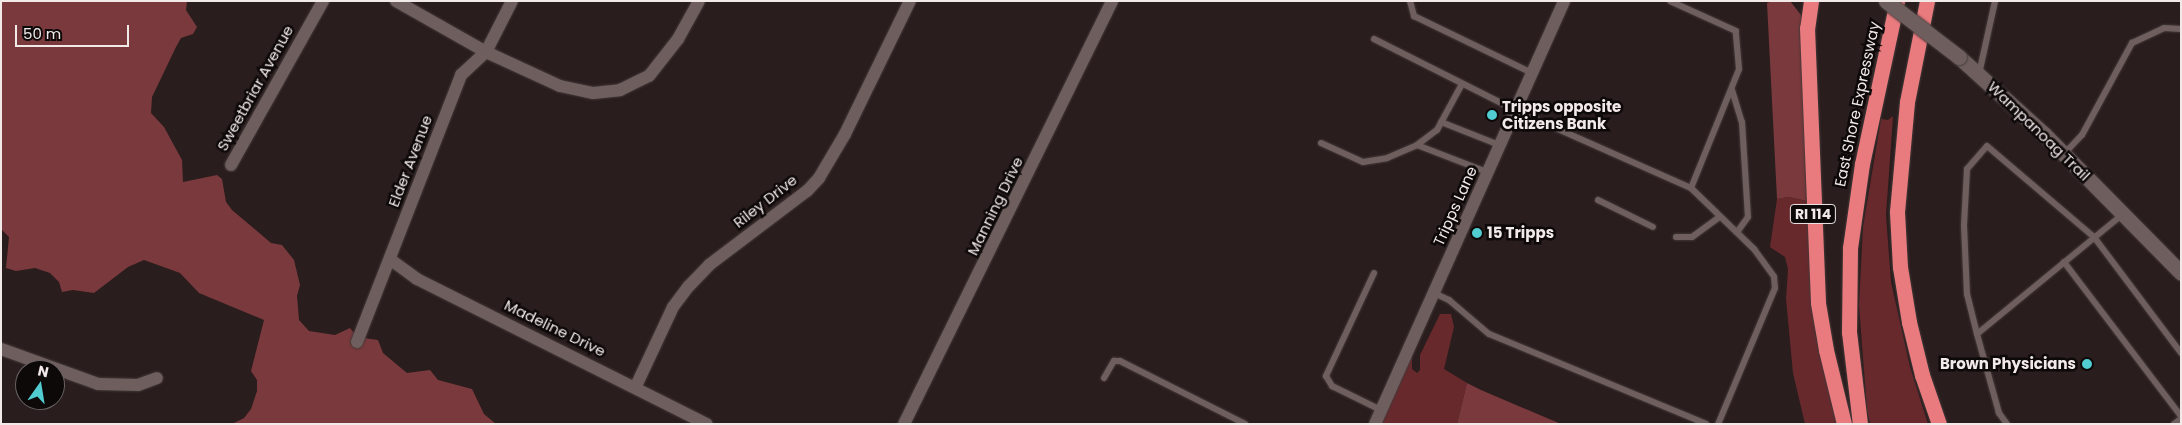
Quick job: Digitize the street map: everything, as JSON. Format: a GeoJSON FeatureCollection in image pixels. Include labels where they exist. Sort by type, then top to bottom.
{"type":"FeatureCollection","features":[{"type":"Feature","properties":{"kind":"highway","name":"RI 114"},"geometry":{"type":"LineString","coordinates":[[1811,1],[1808,37],[1818,303],[1826,350],[1844,424]]}},
{"type":"Feature","properties":{"kind":"highway","name":"East Shore Expressway"},"geometry":{"type":"LineString","coordinates":[[1860,424],[1850,341],[1850,248],[1862,164],[1896,1]]}},
{"type":"Feature","properties":{"kind":"highway"},"geometry":{"type":"LineString","coordinates":[[1927,1],[1903,129],[1898,184],[1898,239],[1910,330],[1939,424]]}},
{"type":"Feature","properties":{"kind":"main road","name":"Wampanoag Trail"},"geometry":{"type":"LineString","coordinates":[[1886,1],[1979,74],[2124,213],[2181,273]]}},
{"type":"Feature","properties":{"kind":"street","name":"Sweetbriar Avenue"},"geometry":{"type":"LineString","coordinates":[[231,165],[323,1]]}},
{"type":"Feature","properties":{"kind":"street"},"geometry":{"type":"LineString","coordinates":[[396,1],[486,52],[560,86],[593,93],[620,90],[649,76],[678,39],[699,1]]}},
{"type":"Feature","properties":{"kind":"street","name":"Elder Avenue"},"geometry":{"type":"LineString","coordinates":[[357,342],[391,260],[461,75],[486,52],[512,1]]}},
{"type":"Feature","properties":{"kind":"street","name":"Riley Drive"},"geometry":{"type":"LineString","coordinates":[[636,386],[672,307],[689,286],[709,264],[807,191],[828,165],[910,1]]}},
{"type":"Feature","properties":{"kind":"street","name":"Manning Drive"},"geometry":{"type":"LineString","coordinates":[[904,424],[1112,1]]}},
{"type":"Feature","properties":{"kind":"street","name":"Tripps Lane"},"geometry":{"type":"LineString","coordinates":[[1375,424],[1564,1]]}},
{"type":"Feature","properties":{"kind":"street","name":"Madeline Drive"},"geometry":{"type":"LineString","coordinates":[[391,260],[417,279],[636,386],[707,424]]}},
{"type":"Feature","properties":{"kind":"street"},"geometry":{"type":"LineString","coordinates":[[1,350],[98,384],[138,385],[157,378]]}},
{"type":"Feature","properties":{"kind":"lane"},"geometry":{"type":"LineString","coordinates":[[1410,1],[1414,16],[1532,73]]}},
{"type":"Feature","properties":{"kind":"lane"},"geometry":{"type":"LineString","coordinates":[[1670,1],[1736,31],[1739,69],[1732,90],[1690,188]]}},
{"type":"Feature","properties":{"kind":"lane"},"geometry":{"type":"LineString","coordinates":[[1979,74],[1995,1]]}},
{"type":"Feature","properties":{"kind":"lane"},"geometry":{"type":"LineString","coordinates":[[2064,154],[2082,135],[2132,43],[2164,28],[2181,29]]}},
{"type":"Feature","properties":{"kind":"lane"},"geometry":{"type":"LineString","coordinates":[[1374,39],[1515,110],[1690,188],[1737,232],[1768,267],[1775,288],[1718,424]]}},
{"type":"Feature","properties":{"kind":"lane"},"geometry":{"type":"LineString","coordinates":[[1321,143],[1364,162],[1387,158],[1416,145],[1436,130],[1462,84]]}},
{"type":"Feature","properties":{"kind":"lane"},"geometry":{"type":"LineString","coordinates":[[1732,90],[1742,122],[1748,217],[1737,232]]}},
{"type":"Feature","properties":{"kind":"lane"},"geometry":{"type":"LineString","coordinates":[[1441,122],[1500,145]]}},
{"type":"Feature","properties":{"kind":"lane"},"geometry":{"type":"LineString","coordinates":[[1416,145],[1487,172]]}},
{"type":"Feature","properties":{"kind":"lane"},"geometry":{"type":"LineString","coordinates":[[2007,424],[1999,414],[1967,294],[1964,225],[1967,169],[1987,146],[2094,238],[2181,353]]}},
{"type":"Feature","properties":{"kind":"lane"},"geometry":{"type":"LineString","coordinates":[[1598,200],[1653,227]]}},
{"type":"Feature","properties":{"kind":"lane"},"geometry":{"type":"LineString","coordinates":[[1977,334],[2124,213]]}},
{"type":"Feature","properties":{"kind":"lane"},"geometry":{"type":"LineString","coordinates":[[1676,237],[1692,237],[1720,217]]}},
{"type":"Feature","properties":{"kind":"lane"},"geometry":{"type":"LineString","coordinates":[[2064,262],[2181,417],[2174,424]]}},
{"type":"Feature","properties":{"kind":"lane"},"geometry":{"type":"LineString","coordinates":[[1374,273],[1326,376],[1332,386],[1381,410]]}},
{"type":"Feature","properties":{"kind":"lane"},"geometry":{"type":"LineString","coordinates":[[1434,293],[1449,300],[1489,334],[1706,424]]}},
{"type":"Feature","properties":{"kind":"lane"},"geometry":{"type":"LineString","coordinates":[[1104,378],[1114,361],[1120,361],[1245,424]]}},
{"type":"Feature","properties":{"kind":"shaded area"},"geometry":{"type":"Polygon","coordinates":[[[1,1],[187,1],[186,10],[197,27],[193,34],[181,38],[176,47],[152,97],[151,113],[164,127],[182,160],[183,182],[217,175],[222,179],[226,202],[232,210],[271,243],[282,245],[294,260],[300,285],[297,296],[299,320],[309,331],[335,335],[350,328],[357,337],[378,340],[383,353],[407,373],[430,370],[438,380],[472,389],[484,414],[496,424],[232,424],[244,418],[251,409],[257,391],[257,380],[251,371],[264,320],[199,293],[180,273],[144,260],[128,267],[94,293],[73,290],[62,292],[59,282],[50,273],[35,268],[16,271],[6,268],[9,237],[1,229],[1,1]]]}},
{"type":"Feature","properties":{"kind":"shaded area"},"geometry":{"type":"Polygon","coordinates":[[[1772,1],[1790,1],[1801,15],[1807,201],[1789,197],[1777,199],[1767,3],[1772,1]]]}},
{"type":"Feature","properties":{"kind":"shaded area"},"geometry":{"type":"Polygon","coordinates":[[[1893,116],[1886,215],[1891,282],[1910,367],[1928,424],[1870,424],[1867,410],[1859,305],[1863,227],[1881,119],[1888,120],[1893,116]]]}},
{"type":"Feature","properties":{"kind":"shaded area"},"geometry":{"type":"Polygon","coordinates":[[[1789,197],[1807,201],[1816,337],[1838,424],[1805,424],[1793,373],[1786,299],[1788,269],[1785,257],[1770,247],[1777,199],[1789,197]]]}},
{"type":"Feature","properties":{"kind":"shaded area"},"geometry":{"type":"Polygon","coordinates":[[[1440,314],[1451,314],[1454,327],[1444,369],[1467,383],[1457,424],[1374,424],[1412,348],[1412,369],[1417,373],[1420,370],[1420,355],[1440,314]]]}},
{"type":"Feature","properties":{"kind":"shaded area"},"geometry":{"type":"Polygon","coordinates":[[[1467,383],[1481,390],[1561,424],[1457,424],[1467,383]]]}},
{"type":"Feature","properties":{"kind":"place","name":"Tripps opposite Citizens Bank"},"geometry":{"type":"Point","coordinates":[1492,115]}},
{"type":"Feature","properties":{"kind":"place","name":"15 Tripps"},"geometry":{"type":"Point","coordinates":[1477,233]}},
{"type":"Feature","properties":{"kind":"place","name":"Brown Physicians"},"geometry":{"type":"Point","coordinates":[2087,364]}}]}
